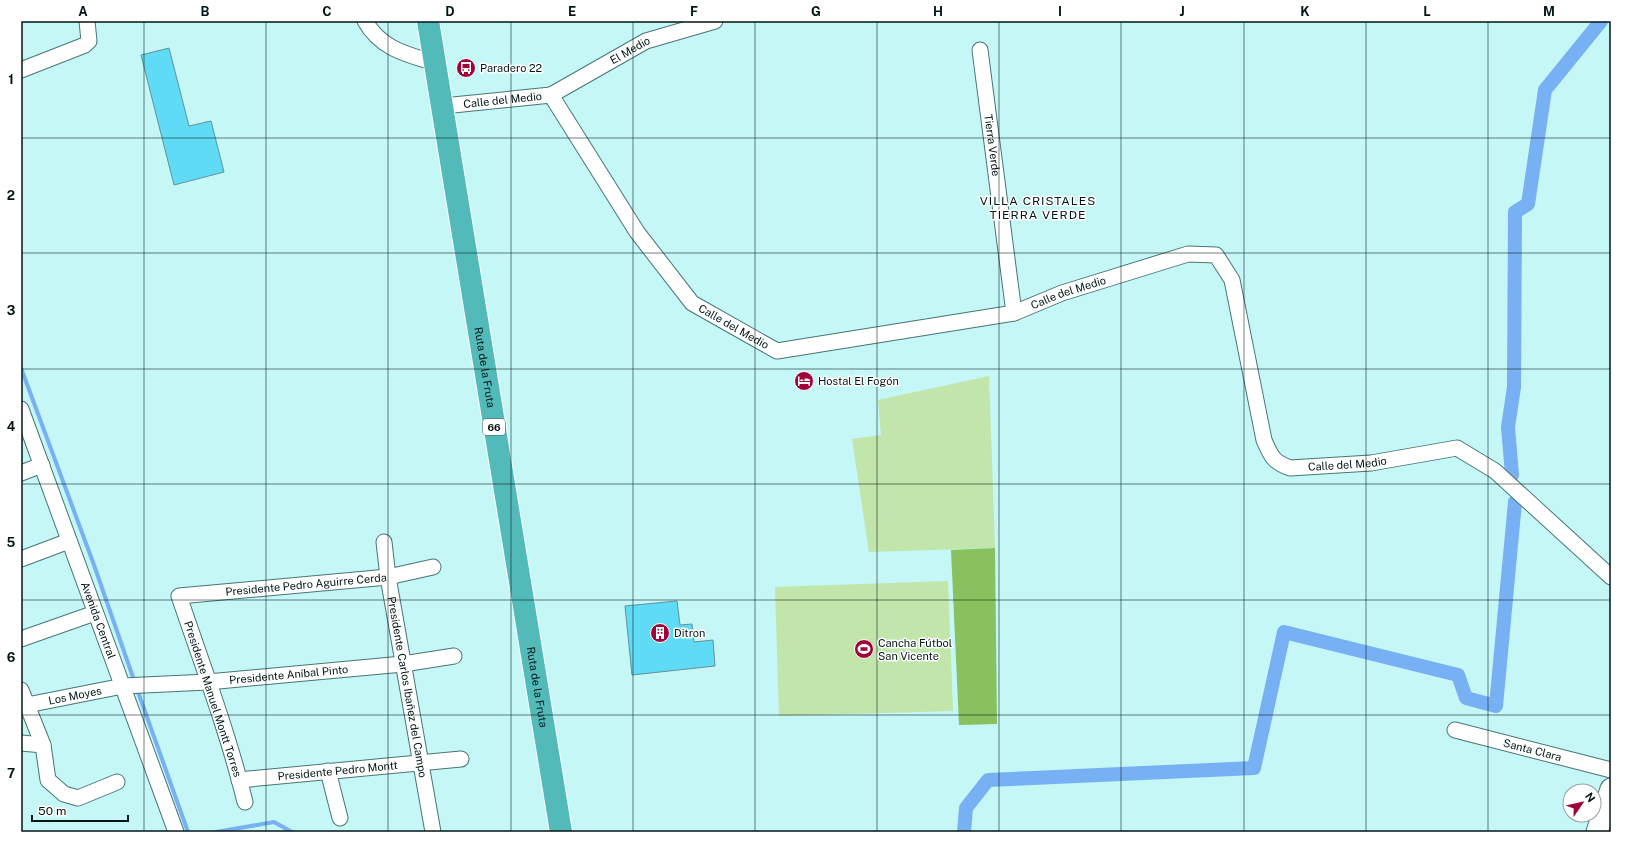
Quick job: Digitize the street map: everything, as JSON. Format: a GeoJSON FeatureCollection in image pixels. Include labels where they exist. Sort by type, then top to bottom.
{"type":"FeatureCollection","features":[{"type":"Feature","properties":{"kind":"highway","name":"Ruta de la Fruta"},"geometry":{"type":"LineString","coordinates":[[428,21],[562,832]]}},
{"type":"Feature","properties":{"kind":"street"},"geometry":{"type":"LineString","coordinates":[[365,21],[373,32],[397,52],[435,63]]}},
{"type":"Feature","properties":{"kind":"street","name":"El Medio"},"geometry":{"type":"LineString","coordinates":[[551,95],[646,41],[715,21]]}},
{"type":"Feature","properties":{"kind":"street"},"geometry":{"type":"LineString","coordinates":[[23,65],[85,45],[89,41],[90,22]]}},
{"type":"Feature","properties":{"kind":"street","name":"Tierra Verde"},"geometry":{"type":"LineString","coordinates":[[980,50],[1014,313]]}},
{"type":"Feature","properties":{"kind":"street","name":"Calle del Medio"},"geometry":{"type":"LineString","coordinates":[[443,106],[551,95],[637,232],[692,304],[777,351],[1014,313],[1062,293],[1188,254],[1216,256],[1232,280],[1264,440],[1270,453],[1278,463],[1290,468],[1370,463],[1457,448],[1495,471],[1611,576]]}},
{"type":"Feature","properties":{"kind":"street","name":"Avenida Central"},"geometry":{"type":"LineString","coordinates":[[21,409],[95,613],[132,686],[176,832]]}},
{"type":"Feature","properties":{"kind":"street"},"geometry":{"type":"LineString","coordinates":[[21,473],[42,465]]}},
{"type":"Feature","properties":{"kind":"street"},"geometry":{"type":"LineString","coordinates":[[21,559],[69,541]]}},
{"type":"Feature","properties":{"kind":"street","name":"Presidente Carlos Ibañez del Campo"},"geometry":{"type":"LineString","coordinates":[[384,542],[388,578],[433,832]]}},
{"type":"Feature","properties":{"kind":"street","name":"Presidente Pedro Aguirre Cerda"},"geometry":{"type":"LineString","coordinates":[[179,596],[388,578],[433,567]]}},
{"type":"Feature","properties":{"kind":"street","name":"Presidente Manuel Montt Torres"},"geometry":{"type":"LineString","coordinates":[[179,596],[208,682],[245,802]]}},
{"type":"Feature","properties":{"kind":"street"},"geometry":{"type":"LineString","coordinates":[[21,639],[95,613]]}},
{"type":"Feature","properties":{"kind":"street","name":"Presidente Aníbal Pinto"},"geometry":{"type":"LineString","coordinates":[[132,686],[208,682],[403,664],[454,656]]}},
{"type":"Feature","properties":{"kind":"street","name":"Los Moyes"},"geometry":{"type":"LineString","coordinates":[[27,705],[132,686]]}},
{"type":"Feature","properties":{"kind":"street"},"geometry":{"type":"LineString","coordinates":[[21,690],[43,746],[48,780],[64,794],[78,798],[117,782]]}},
{"type":"Feature","properties":{"kind":"street","name":"Santa Clara"},"geometry":{"type":"LineString","coordinates":[[1455,730],[1611,770]]}},
{"type":"Feature","properties":{"kind":"street"},"geometry":{"type":"LineString","coordinates":[[21,743],[43,746]]}},
{"type":"Feature","properties":{"kind":"street","name":"Presidente Pedro Montt"},"geometry":{"type":"LineString","coordinates":[[239,780],[461,758]]}},
{"type":"Feature","properties":{"kind":"street"},"geometry":{"type":"LineString","coordinates":[[328,771],[340,818]]}},
{"type":"Feature","properties":{"kind":"street"},"geometry":{"type":"LineString","coordinates":[[1597,832],[1611,789]]}},
{"type":"Feature","properties":{"kind":"green space"},"geometry":{"type":"Polygon","coordinates":[[[989,376],[995,548],[869,552],[852,439],[881,435],[878,400],[989,376]]]}},
{"type":"Feature","properties":{"kind":"green space"},"geometry":{"type":"Polygon","coordinates":[[[995,548],[997,724],[959,725],[951,550],[995,548]]]}},
{"type":"Feature","properties":{"kind":"green space","name":"Cancha Fútbol San Vicente"},"geometry":{"type":"Polygon","coordinates":[[[948,581],[953,711],[779,716],[775,587],[948,581]]]}},
{"type":"Feature","properties":{"kind":"building"},"geometry":{"type":"Polygon","coordinates":[[[169,48],[189,126],[211,121],[224,172],[174,185],[141,55],[169,48]]]}},
{"type":"Feature","properties":{"kind":"building","name":"Ditron"},"geometry":{"type":"Polygon","coordinates":[[[677,601],[680,625],[692,624],[694,642],[713,640],[715,666],[632,675],[625,606],[677,601]]]}},
{"type":"Feature","properties":{"kind":"waterway"},"geometry":{"type":"LineString","coordinates":[[1512,475],[1508,427],[1514,387],[1515,212],[1528,204],[1545,90],[1601,21]]}},
{"type":"Feature","properties":{"kind":"waterway"},"geometry":{"type":"LineString","coordinates":[[21,368],[94,565],[135,683]]}},
{"type":"Feature","properties":{"kind":"waterway"},"geometry":{"type":"LineString","coordinates":[[964,832],[966,808],[988,780],[1254,768],[1284,632],[1458,675],[1466,698],[1496,706],[1515,502]]}},
{"type":"Feature","properties":{"kind":"waterway"},"geometry":{"type":"LineString","coordinates":[[137,689],[188,832]]}},
{"type":"Feature","properties":{"kind":"waterway"},"geometry":{"type":"LineString","coordinates":[[216,832],[274,822],[292,832]]}},
{"type":"Feature","properties":{"kind":"place","name":"Paradero 22"},"geometry":{"type":"Point","coordinates":[466,68]}},
{"type":"Feature","properties":{"kind":"place","name":"Hostal El Fogón"},"geometry":{"type":"Point","coordinates":[804,381]}},
{"type":"Feature","properties":{"kind":"place","name":"Ditron"},"geometry":{"type":"Point","coordinates":[660,633]}},
{"type":"Feature","properties":{"kind":"place","name":"Cancha Fútbol San Vicente"},"geometry":{"type":"Point","coordinates":[864,649]}},
{"type":"Feature","properties":{"kind":"district","name":"VILLA CRISTALES TIERRA VERDE"},"geometry":{"type":"Point","coordinates":[1038,208]}}]}
